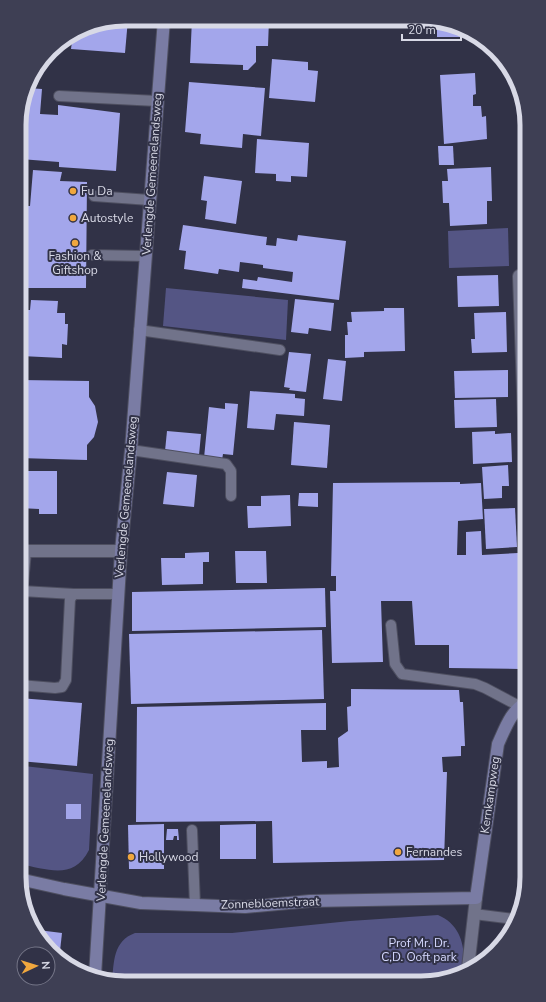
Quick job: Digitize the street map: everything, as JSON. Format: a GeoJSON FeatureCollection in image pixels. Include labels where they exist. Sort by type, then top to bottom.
{"type":"FeatureCollection","features":[{"type":"Feature","properties":{"kind":"street","name":"Verlengde Gemeenelandsweg"},"geometry":{"type":"LineString","coordinates":[[95,971],[121,550],[131,450],[163,26]]}},
{"type":"Feature","properties":{"kind":"street"},"geometry":{"type":"LineString","coordinates":[[518,276],[520,327]]}},
{"type":"Feature","properties":{"kind":"street"},"geometry":{"type":"LineString","coordinates":[[26,551],[121,550]]}},
{"type":"Feature","properties":{"kind":"street","name":"Kernkampweg"},"geometry":{"type":"LineString","coordinates":[[476,898],[498,744],[507,724],[520,708]]}},
{"type":"Feature","properties":{"kind":"street","name":"Zonnebloemstraat"},"geometry":{"type":"LineString","coordinates":[[26,881],[141,903],[244,907],[310,901],[476,898]]}},
{"type":"Feature","properties":{"kind":"street"},"geometry":{"type":"LineString","coordinates":[[470,963],[476,898]]}},
{"type":"Feature","properties":{"kind":"lane"},"geometry":{"type":"LineString","coordinates":[[59,96],[157,101]]}},
{"type":"Feature","properties":{"kind":"lane"},"geometry":{"type":"LineString","coordinates":[[94,196],[150,200]]}},
{"type":"Feature","properties":{"kind":"lane"},"geometry":{"type":"LineString","coordinates":[[92,255],[145,256]]}},
{"type":"Feature","properties":{"kind":"lane"},"geometry":{"type":"LineString","coordinates":[[139,330],[280,350]]}},
{"type":"Feature","properties":{"kind":"lane"},"geometry":{"type":"LineString","coordinates":[[131,450],[226,464],[231,471],[231,496]]}},
{"type":"Feature","properties":{"kind":"lane"},"geometry":{"type":"LineString","coordinates":[[26,591],[74,594],[118,594]]}},
{"type":"Feature","properties":{"kind":"lane"},"geometry":{"type":"LineString","coordinates":[[26,685],[55,688],[62,687],[66,680],[69,604],[74,594]]}},
{"type":"Feature","properties":{"kind":"lane"},"geometry":{"type":"LineString","coordinates":[[391,625],[395,664],[402,674],[474,684],[520,703]]}},
{"type":"Feature","properties":{"kind":"lane"},"geometry":{"type":"LineString","coordinates":[[192,830],[195,905]]}},
{"type":"Feature","properties":{"kind":"lane"},"geometry":{"type":"LineString","coordinates":[[474,914],[511,919]]}},
{"type":"Feature","properties":{"kind":"green space"},"geometry":{"type":"Polygon","coordinates":[[[508,228],[509,266],[449,268],[448,231],[508,228]]]}},
{"type":"Feature","properties":{"kind":"green space"},"geometry":{"type":"Polygon","coordinates":[[[166,288],[288,300],[286,340],[163,326],[166,288]]]}},
{"type":"Feature","properties":{"kind":"green space"},"geometry":{"type":"Polygon","coordinates":[[[26,766],[93,774],[89,850],[83,860],[75,866],[67,869],[50,870],[26,865],[26,766]]]}},
{"type":"Feature","properties":{"kind":"green space","name":"Prof Mr. Dr. C,D. Ooft park"},"geometry":{"type":"Polygon","coordinates":[[[438,915],[446,919],[452,925],[461,939],[464,955],[464,967],[447,973],[421,976],[113,975],[114,960],[122,941],[135,933],[232,933],[350,921],[438,915]]]}},
{"type":"Feature","properties":{"kind":"building"},"geometry":{"type":"Polygon","coordinates":[[[127,26],[125,53],[71,49],[72,41],[93,31],[112,27],[127,26]]]}},
{"type":"Feature","properties":{"kind":"building"},"geometry":{"type":"Polygon","coordinates":[[[192,26],[269,26],[268,46],[256,46],[256,62],[248,70],[243,70],[243,65],[190,63],[192,26]]]}},
{"type":"Feature","properties":{"kind":"building"},"geometry":{"type":"Polygon","coordinates":[[[437,28],[453,31],[467,37],[437,37],[437,28]]]}},
{"type":"Feature","properties":{"kind":"building"},"geometry":{"type":"Polygon","coordinates":[[[272,59],[308,62],[308,70],[318,71],[315,102],[269,98],[272,59]]]}},
{"type":"Feature","properties":{"kind":"building"},"geometry":{"type":"Polygon","coordinates":[[[475,73],[476,94],[473,95],[473,106],[481,106],[482,117],[486,116],[487,139],[444,144],[440,75],[475,73]]]}},
{"type":"Feature","properties":{"kind":"building"},"geometry":{"type":"Polygon","coordinates":[[[189,82],[265,88],[261,136],[243,134],[242,148],[200,144],[201,134],[185,132],[189,82]]]}},
{"type":"Feature","properties":{"kind":"building"},"geometry":{"type":"Polygon","coordinates":[[[33,88],[42,89],[40,114],[58,115],[58,105],[120,113],[116,171],[59,167],[59,162],[26,159],[27,112],[29,99],[33,88]]]}},
{"type":"Feature","properties":{"kind":"building"},"geometry":{"type":"Polygon","coordinates":[[[257,139],[309,143],[307,177],[291,176],[291,182],[276,181],[276,174],[255,173],[257,139]]]}},
{"type":"Feature","properties":{"kind":"building"},"geometry":{"type":"Polygon","coordinates":[[[438,146],[453,146],[454,165],[439,165],[438,146]]]}},
{"type":"Feature","properties":{"kind":"building"},"geometry":{"type":"Polygon","coordinates":[[[491,167],[492,201],[487,201],[487,224],[450,226],[449,203],[443,203],[442,181],[448,181],[447,169],[491,167]]]}},
{"type":"Feature","properties":{"kind":"building"},"geometry":{"type":"Polygon","coordinates":[[[33,170],[62,172],[60,181],[87,182],[86,288],[26,288],[26,206],[30,206],[33,170]]]}},
{"type":"Feature","properties":{"kind":"building"},"geometry":{"type":"Polygon","coordinates":[[[204,176],[242,181],[236,224],[205,219],[207,201],[201,200],[204,176]]]}},
{"type":"Feature","properties":{"kind":"building"},"geometry":{"type":"Polygon","coordinates":[[[183,225],[267,237],[266,245],[276,246],[277,238],[297,241],[298,235],[346,241],[339,300],[242,288],[243,279],[257,281],[258,277],[292,282],[293,272],[263,268],[263,265],[240,262],[239,272],[219,269],[218,274],[184,269],[186,251],[179,250],[183,225]]]}},
{"type":"Feature","properties":{"kind":"building"},"geometry":{"type":"Polygon","coordinates":[[[498,275],[499,306],[458,307],[457,276],[498,275]]]}},
{"type":"Feature","properties":{"kind":"building"},"geometry":{"type":"Polygon","coordinates":[[[295,299],[334,303],[331,331],[309,328],[308,334],[291,332],[295,299]]]}},
{"type":"Feature","properties":{"kind":"building"},"geometry":{"type":"Polygon","coordinates":[[[31,300],[58,301],[57,313],[65,313],[65,324],[68,324],[67,345],[62,344],[62,358],[26,356],[26,310],[30,310],[31,300]]]}},
{"type":"Feature","properties":{"kind":"building"},"geometry":{"type":"Polygon","coordinates":[[[384,308],[404,308],[405,351],[364,352],[364,357],[345,358],[345,335],[348,335],[347,322],[352,322],[351,312],[384,311],[384,308]]]}},
{"type":"Feature","properties":{"kind":"building"},"geometry":{"type":"Polygon","coordinates":[[[506,312],[507,352],[472,353],[471,339],[475,339],[474,313],[506,312]]]}},
{"type":"Feature","properties":{"kind":"building"},"geometry":{"type":"Polygon","coordinates":[[[289,352],[311,354],[306,392],[289,390],[290,388],[284,387],[289,352]]]}},
{"type":"Feature","properties":{"kind":"building"},"geometry":{"type":"Polygon","coordinates":[[[328,359],[346,361],[342,401],[323,399],[328,359]]]}},
{"type":"Feature","properties":{"kind":"building"},"geometry":{"type":"Polygon","coordinates":[[[508,370],[508,397],[455,398],[454,371],[508,370]]]}},
{"type":"Feature","properties":{"kind":"building"},"geometry":{"type":"Polygon","coordinates":[[[26,380],[89,381],[89,397],[95,406],[98,422],[94,437],[87,445],[87,460],[26,458],[26,380]]]}},
{"type":"Feature","properties":{"kind":"building"},"geometry":{"type":"Polygon","coordinates":[[[250,391],[295,394],[295,398],[305,399],[304,416],[276,414],[274,430],[247,428],[250,391]]]}},
{"type":"Feature","properties":{"kind":"building"},"geometry":{"type":"Polygon","coordinates":[[[496,399],[497,427],[455,428],[454,400],[496,399]]]}},
{"type":"Feature","properties":{"kind":"building"},"geometry":{"type":"Polygon","coordinates":[[[225,403],[238,404],[233,455],[223,454],[222,460],[204,458],[209,407],[225,409],[225,403]]]}},
{"type":"Feature","properties":{"kind":"building"},"geometry":{"type":"Polygon","coordinates":[[[294,422],[330,425],[327,468],[291,465],[294,422]]]}},
{"type":"Feature","properties":{"kind":"building"},"geometry":{"type":"Polygon","coordinates":[[[167,431],[201,434],[199,455],[165,451],[167,431]]]}},
{"type":"Feature","properties":{"kind":"building"},"geometry":{"type":"Polygon","coordinates":[[[495,431],[495,434],[511,433],[512,462],[473,464],[472,432],[495,431]]]}},
{"type":"Feature","properties":{"kind":"building"},"geometry":{"type":"Polygon","coordinates":[[[508,465],[509,486],[502,486],[502,498],[484,499],[482,467],[508,465]]]}},
{"type":"Feature","properties":{"kind":"building"},"geometry":{"type":"Polygon","coordinates":[[[28,471],[57,471],[57,514],[39,514],[39,509],[26,508],[26,479],[28,479],[28,471]]]}},
{"type":"Feature","properties":{"kind":"building"},"geometry":{"type":"Polygon","coordinates":[[[167,472],[197,475],[194,507],[163,504],[167,472]]]}},
{"type":"Feature","properties":{"kind":"building"},"geometry":{"type":"Polygon","coordinates":[[[333,483],[481,483],[483,519],[458,521],[457,555],[466,555],[466,532],[481,531],[482,555],[518,553],[520,582],[520,669],[449,668],[449,645],[415,645],[412,601],[381,601],[383,662],[332,663],[330,591],[336,591],[336,576],[331,576],[333,483]]]}},
{"type":"Feature","properties":{"kind":"building"},"geometry":{"type":"Polygon","coordinates":[[[299,493],[318,493],[318,507],[298,506],[299,493]]]}},
{"type":"Feature","properties":{"kind":"building"},"geometry":{"type":"Polygon","coordinates":[[[290,495],[291,526],[248,528],[247,506],[261,506],[261,496],[290,495]]]}},
{"type":"Feature","properties":{"kind":"building"},"geometry":{"type":"Polygon","coordinates":[[[515,508],[517,547],[486,549],[484,509],[515,508]]]}},
{"type":"Feature","properties":{"kind":"building"},"geometry":{"type":"Polygon","coordinates":[[[235,551],[266,551],[267,583],[236,583],[235,551]]]}},
{"type":"Feature","properties":{"kind":"building"},"geometry":{"type":"Polygon","coordinates":[[[209,552],[209,562],[203,562],[203,584],[162,585],[161,558],[185,558],[185,553],[209,552]]]}},
{"type":"Feature","properties":{"kind":"building"},"geometry":{"type":"Polygon","coordinates":[[[325,588],[326,627],[132,631],[132,592],[325,588]]]}},
{"type":"Feature","properties":{"kind":"building"},"geometry":{"type":"Polygon","coordinates":[[[322,630],[324,699],[131,704],[129,634],[322,630]]]}},
{"type":"Feature","properties":{"kind":"building"},"geometry":{"type":"Polygon","coordinates":[[[351,689],[459,690],[460,702],[463,702],[465,746],[461,746],[461,756],[442,757],[443,772],[447,772],[444,860],[273,863],[272,821],[136,822],[137,707],[326,703],[326,730],[301,730],[302,762],[327,761],[327,768],[339,767],[338,738],[348,731],[347,707],[351,706],[351,689]]]}},
{"type":"Feature","properties":{"kind":"building"},"geometry":{"type":"Polygon","coordinates":[[[26,699],[82,703],[77,766],[26,762],[26,699]]]}},
{"type":"Feature","properties":{"kind":"building"},"geometry":{"type":"Polygon","coordinates":[[[66,804],[81,804],[81,819],[66,819],[66,804]]]}},
{"type":"Feature","properties":{"kind":"building"},"geometry":{"type":"Polygon","coordinates":[[[164,824],[164,869],[129,869],[128,825],[164,824]]]}},
{"type":"Feature","properties":{"kind":"building"},"geometry":{"type":"Polygon","coordinates":[[[256,824],[256,859],[220,859],[220,825],[256,824]]]}},
{"type":"Feature","properties":{"kind":"building"},"geometry":{"type":"Polygon","coordinates":[[[167,829],[178,829],[179,840],[177,840],[177,836],[174,836],[173,840],[166,840],[167,829]]]}},
{"type":"Feature","properties":{"kind":"building"},"geometry":{"type":"Polygon","coordinates":[[[42,931],[62,933],[60,951],[56,946],[54,946],[42,931]]]}},
{"type":"Feature","properties":{"kind":"building"},"geometry":{"type":"Polygon","coordinates":[[[340,975],[341,976],[326,976],[340,975]]]}},
{"type":"Feature","properties":{"kind":"place","name":"Fu Da"},"geometry":{"type":"Point","coordinates":[73,191]}},
{"type":"Feature","properties":{"kind":"place","name":"Autostyle"},"geometry":{"type":"Point","coordinates":[73,218]}},
{"type":"Feature","properties":{"kind":"place","name":"Fashion & Giftshop"},"geometry":{"type":"Point","coordinates":[75,243]}},
{"type":"Feature","properties":{"kind":"place","name":"Fernandes"},"geometry":{"type":"Point","coordinates":[398,852]}},
{"type":"Feature","properties":{"kind":"place","name":"Hollywood"},"geometry":{"type":"Point","coordinates":[131,857]}}]}
